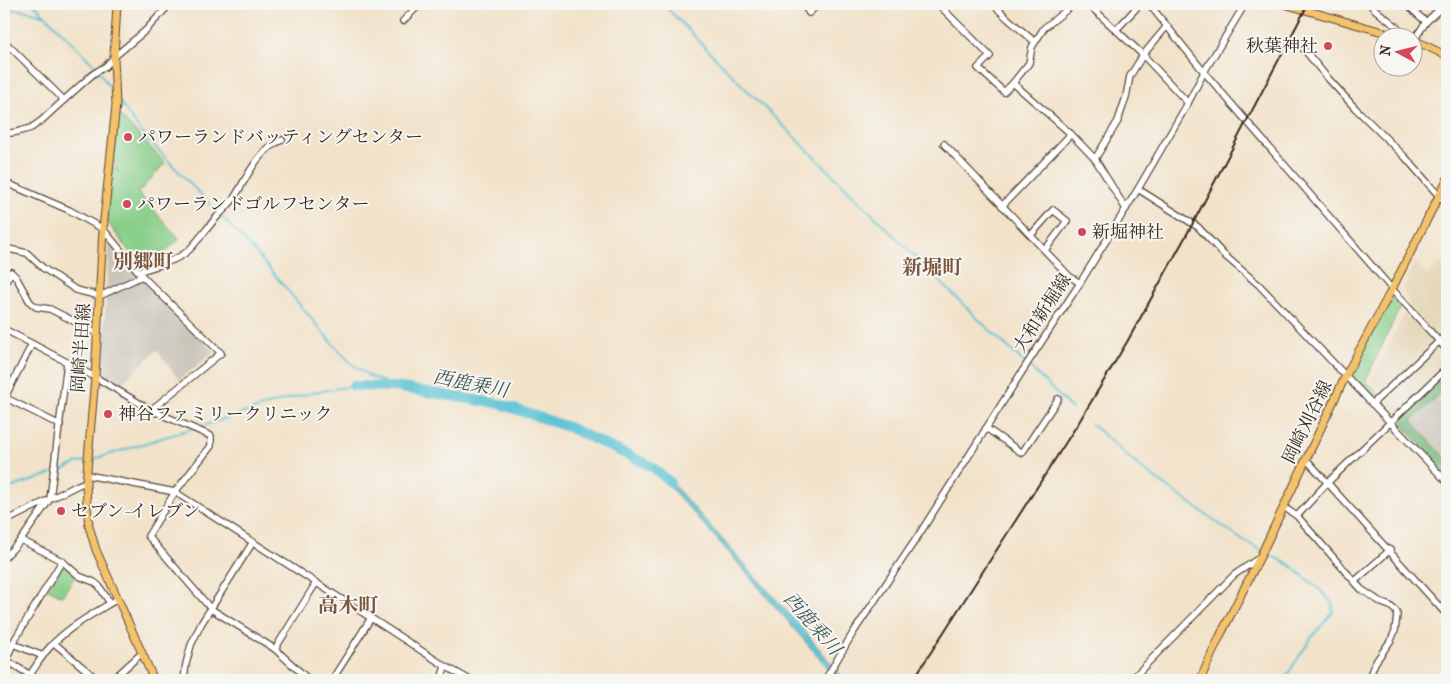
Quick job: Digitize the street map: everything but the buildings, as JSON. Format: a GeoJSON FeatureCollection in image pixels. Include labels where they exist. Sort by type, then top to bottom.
{"type":"FeatureCollection","features":[{"type":"Feature","properties":{"kind":"main road","name":"岡崎半田線"},"geometry":{"type":"LineString","coordinates":[[117,4],[114,57],[116,105],[104,229],[87,479],[87,506],[89,526],[96,550],[154,680]]}},
{"type":"Feature","properties":{"kind":"main road"},"geometry":{"type":"LineString","coordinates":[[1284,4],[1374,29]]}},
{"type":"Feature","properties":{"kind":"main road"},"geometry":{"type":"LineString","coordinates":[[1424,45],[1447,56]]}},
{"type":"Feature","properties":{"kind":"main road","name":"岡崎刈谷線"},"geometry":{"type":"LineString","coordinates":[[1200,680],[1346,375],[1392,290],[1447,180]]}},
{"type":"Feature","properties":{"kind":"street"},"geometry":{"type":"LineString","coordinates":[[4,134],[31,128],[41,121],[146,30],[170,4]]}},
{"type":"Feature","properties":{"kind":"street"},"geometry":{"type":"LineString","coordinates":[[403,21],[420,4]]}},
{"type":"Feature","properties":{"kind":"street"},"geometry":{"type":"LineString","coordinates":[[804,4],[809,13],[818,4]]}},
{"type":"Feature","properties":{"kind":"street"},"geometry":{"type":"LineString","coordinates":[[938,4],[990,56],[978,68],[1004,92],[1028,63],[1032,47],[1044,28],[1074,4]]}},
{"type":"Feature","properties":{"kind":"street"},"geometry":{"type":"LineString","coordinates":[[993,4],[1035,42]]}},
{"type":"Feature","properties":{"kind":"street"},"geometry":{"type":"LineString","coordinates":[[1088,4],[1143,55],[1188,103]]}},
{"type":"Feature","properties":{"kind":"street"},"geometry":{"type":"LineString","coordinates":[[1116,30],[1140,4]]}},
{"type":"Feature","properties":{"kind":"street"},"geometry":{"type":"LineString","coordinates":[[1149,4],[1204,72],[1392,290],[1447,350]]}},
{"type":"Feature","properties":{"kind":"street","name":"大和新堀線"},"geometry":{"type":"LineString","coordinates":[[825,680],[853,633],[920,533],[1126,209],[1245,4]]}},
{"type":"Feature","properties":{"kind":"street"},"geometry":{"type":"LineString","coordinates":[[1370,4],[1397,28]]}},
{"type":"Feature","properties":{"kind":"street"},"geometry":{"type":"LineString","coordinates":[[1406,4],[1426,22]]}},
{"type":"Feature","properties":{"kind":"street"},"geometry":{"type":"LineString","coordinates":[[1422,28],[1445,4]]}},
{"type":"Feature","properties":{"kind":"street"},"geometry":{"type":"LineString","coordinates":[[1095,159],[1118,121],[1130,76],[1143,55],[1167,26]]}},
{"type":"Feature","properties":{"kind":"street"},"geometry":{"type":"LineString","coordinates":[[4,41],[64,100]]}},
{"type":"Feature","properties":{"kind":"street"},"geometry":{"type":"LineString","coordinates":[[1298,42],[1356,109],[1405,157],[1447,205]]}},
{"type":"Feature","properties":{"kind":"street"},"geometry":{"type":"LineString","coordinates":[[1013,83],[1071,134],[1095,159],[1126,209]]}},
{"type":"Feature","properties":{"kind":"street"},"geometry":{"type":"LineString","coordinates":[[1002,206],[1071,134]]}},
{"type":"Feature","properties":{"kind":"street"},"geometry":{"type":"LineString","coordinates":[[142,276],[140,270],[161,265],[188,251],[230,204],[251,169],[266,150],[274,143],[282,140]]}},
{"type":"Feature","properties":{"kind":"street"},"geometry":{"type":"LineString","coordinates":[[944,144],[1069,276],[1080,283]]}},
{"type":"Feature","properties":{"kind":"street"},"geometry":{"type":"LineString","coordinates":[[4,182],[69,210],[104,229],[142,276],[221,353],[151,410]]}},
{"type":"Feature","properties":{"kind":"street"},"geometry":{"type":"LineString","coordinates":[[1138,189],[1198,227],[1224,255],[1259,285],[1447,482]]}},
{"type":"Feature","properties":{"kind":"street"},"geometry":{"type":"LineString","coordinates":[[1031,235],[1053,210],[1067,221],[1045,250]]}},
{"type":"Feature","properties":{"kind":"street"},"geometry":{"type":"LineString","coordinates":[[4,248],[27,253],[43,268],[76,290],[100,296],[142,276]]}},
{"type":"Feature","properties":{"kind":"street"},"geometry":{"type":"LineString","coordinates":[[4,285],[10,272],[16,277],[30,302],[36,307],[50,309],[97,333]]}},
{"type":"Feature","properties":{"kind":"street"},"geometry":{"type":"LineString","coordinates":[[4,329],[95,377],[151,410],[211,436],[211,446],[175,492],[148,536],[211,608],[275,650],[309,680]]}},
{"type":"Feature","properties":{"kind":"street"},"geometry":{"type":"LineString","coordinates":[[1372,404],[1447,334]]}},
{"type":"Feature","properties":{"kind":"street"},"geometry":{"type":"LineString","coordinates":[[32,344],[4,398],[60,425]]}},
{"type":"Feature","properties":{"kind":"street"},"geometry":{"type":"LineString","coordinates":[[4,558],[21,540],[50,499],[67,363]]}},
{"type":"Feature","properties":{"kind":"street"},"geometry":{"type":"LineString","coordinates":[[1297,516],[1327,482],[1447,368]]}},
{"type":"Feature","properties":{"kind":"street"},"geometry":{"type":"LineString","coordinates":[[986,428],[1022,453],[1058,399]]}},
{"type":"Feature","properties":{"kind":"street"},"geometry":{"type":"LineString","coordinates":[[1306,459],[1447,615]]}},
{"type":"Feature","properties":{"kind":"street"},"geometry":{"type":"LineString","coordinates":[[4,522],[87,479],[175,492],[445,666],[470,680]]}},
{"type":"Feature","properties":{"kind":"street"},"geometry":{"type":"LineString","coordinates":[[1288,510],[1297,516],[1367,594],[1394,609],[1397,615],[1395,631],[1391,640],[1375,663],[1368,680]]}},
{"type":"Feature","properties":{"kind":"street"},"geometry":{"type":"LineString","coordinates":[[21,540],[62,561],[79,576],[94,582],[99,586],[110,603]]}},
{"type":"Feature","properties":{"kind":"street"},"geometry":{"type":"LineString","coordinates":[[184,680],[191,645],[201,624],[253,542]]}},
{"type":"Feature","properties":{"kind":"street"},"geometry":{"type":"LineString","coordinates":[[1355,581],[1390,550]]}},
{"type":"Feature","properties":{"kind":"street"},"geometry":{"type":"LineString","coordinates":[[1131,680],[1234,575],[1260,558]]}},
{"type":"Feature","properties":{"kind":"street"},"geometry":{"type":"LineString","coordinates":[[4,666],[12,645],[62,561]]}},
{"type":"Feature","properties":{"kind":"street"},"geometry":{"type":"LineString","coordinates":[[275,650],[316,583]]}},
{"type":"Feature","properties":{"kind":"street"},"geometry":{"type":"LineString","coordinates":[[26,680],[54,643],[76,624],[117,599]]}},
{"type":"Feature","properties":{"kind":"street"},"geometry":{"type":"LineString","coordinates":[[332,680],[370,618]]}},
{"type":"Feature","properties":{"kind":"street"},"geometry":{"type":"LineString","coordinates":[[4,641],[43,656]]}},
{"type":"Feature","properties":{"kind":"street"},"geometry":{"type":"LineString","coordinates":[[54,643],[98,680]]}},
{"type":"Feature","properties":{"kind":"street"},"geometry":{"type":"LineString","coordinates":[[112,680],[142,653]]}},
{"type":"Feature","properties":{"kind":"street"},"geometry":{"type":"LineString","coordinates":[[6,660],[38,680]]}},
{"type":"Feature","properties":{"kind":"street"},"geometry":{"type":"LineString","coordinates":[[441,680],[445,666]]}},
{"type":"Feature","properties":{"kind":"shaded area"},"geometry":{"type":"Polygon","coordinates":[[[109,244],[214,352],[179,380],[157,350],[120,385],[102,374],[109,244]]]}},
{"type":"Feature","properties":{"kind":"shaded area"},"geometry":{"type":"Polygon","coordinates":[[[1442,262],[1447,266],[1447,367],[1399,414],[1372,380],[1408,307],[1408,301],[1403,291],[1415,263],[1427,276],[1442,262]]]}},
{"type":"Feature","properties":{"kind":"shaded area"},"geometry":{"type":"Polygon","coordinates":[[[1447,371],[1447,475],[1399,421],[1447,371]]]}},
{"type":"Feature","properties":{"kind":"green space","name":"パワーランドゴルフセンター"},"geometry":{"type":"Polygon","coordinates":[[[117,112],[165,163],[138,193],[180,239],[160,258],[141,267],[105,219],[112,166],[120,173],[113,163],[117,112]]]}},
{"type":"Feature","properties":{"kind":"green space"},"geometry":{"type":"Polygon","coordinates":[[[1396,294],[1403,301],[1365,382],[1377,391],[1376,393],[1397,416],[1394,419],[1347,373],[1396,294]]]}},
{"type":"Feature","properties":{"kind":"green space"},"geometry":{"type":"Polygon","coordinates":[[[1447,373],[1447,387],[1412,421],[1447,460],[1447,476],[1399,421],[1447,373]]]}},
{"type":"Feature","properties":{"kind":"green space"},"geometry":{"type":"Polygon","coordinates":[[[62,565],[76,575],[62,596],[48,589],[62,565]]]}},
{"type":"Feature","properties":{"kind":"water"},"geometry":{"type":"Polygon","coordinates":[[[661,471],[807,634],[845,680],[838,680],[732,556],[660,476],[661,471]]]}},
{"type":"Feature","properties":{"kind":"waterway"},"geometry":{"type":"LineString","coordinates":[[34,4],[96,67],[113,93]]}},
{"type":"Feature","properties":{"kind":"waterway"},"geometry":{"type":"LineString","coordinates":[[663,4],[742,85],[981,322],[1025,363]]}},
{"type":"Feature","properties":{"kind":"waterway"},"geometry":{"type":"LineString","coordinates":[[4,10],[25,10],[46,16]]}},
{"type":"Feature","properties":{"kind":"waterway"},"geometry":{"type":"LineString","coordinates":[[119,101],[141,132],[256,253],[352,364],[369,376],[396,387]]}},
{"type":"Feature","properties":{"kind":"waterway"},"geometry":{"type":"LineString","coordinates":[[1029,366],[1072,409]]}},
{"type":"Feature","properties":{"kind":"waterway","name":"西鹿乗川"},"geometry":{"type":"LineString","coordinates":[[196,428],[284,400],[315,392],[353,386]]}},
{"type":"Feature","properties":{"kind":"waterway","name":"西鹿乗川"},"geometry":{"type":"LineString","coordinates":[[353,386],[396,387],[500,404],[568,427],[651,466],[670,482]]}},
{"type":"Feature","properties":{"kind":"waterway"},"geometry":{"type":"LineString","coordinates":[[1090,423],[1142,469],[1242,540],[1290,565],[1318,588],[1332,603],[1333,612],[1311,638],[1284,680]]}},
{"type":"Feature","properties":{"kind":"waterway","name":"西鹿乗川"},"geometry":{"type":"LineString","coordinates":[[91,460],[191,429]]}},
{"type":"Feature","properties":{"kind":"waterway","name":"西鹿乗川"},"geometry":{"type":"LineString","coordinates":[[56,473],[86,461]]}},
{"type":"Feature","properties":{"kind":"waterway","name":"西鹿乗川"},"geometry":{"type":"LineString","coordinates":[[4,490],[51,474]]}},
{"type":"Feature","properties":{"kind":"railway"},"geometry":{"type":"LineString","coordinates":[[913,680],[1079,422],[1127,342],[1192,225],[1308,4]]}},
{"type":"Feature","properties":{"kind":"place","name":"秋葉神社"},"geometry":{"type":"Point","coordinates":[1328,46]}},
{"type":"Feature","properties":{"kind":"place","name":"パワーランドバッティングセンター"},"geometry":{"type":"Point","coordinates":[128,137]}},
{"type":"Feature","properties":{"kind":"place","name":"パワーランドゴルフセンター"},"geometry":{"type":"Point","coordinates":[127,204]}},
{"type":"Feature","properties":{"kind":"place","name":"新堀神社"},"geometry":{"type":"Point","coordinates":[1082,232]}},
{"type":"Feature","properties":{"kind":"place","name":"神谷ファミリークリニック"},"geometry":{"type":"Point","coordinates":[108,414]}},
{"type":"Feature","properties":{"kind":"place","name":"セブン-イレブン"},"geometry":{"type":"Point","coordinates":[61,511]}},
{"type":"Feature","properties":{"kind":"district","name":"別郷町"},"geometry":{"type":"Point","coordinates":[143,261]}},
{"type":"Feature","properties":{"kind":"district","name":"新堀町"},"geometry":{"type":"Point","coordinates":[932,267]}},
{"type":"Feature","properties":{"kind":"district","name":"高木町"},"geometry":{"type":"Point","coordinates":[348,605]}}]}
